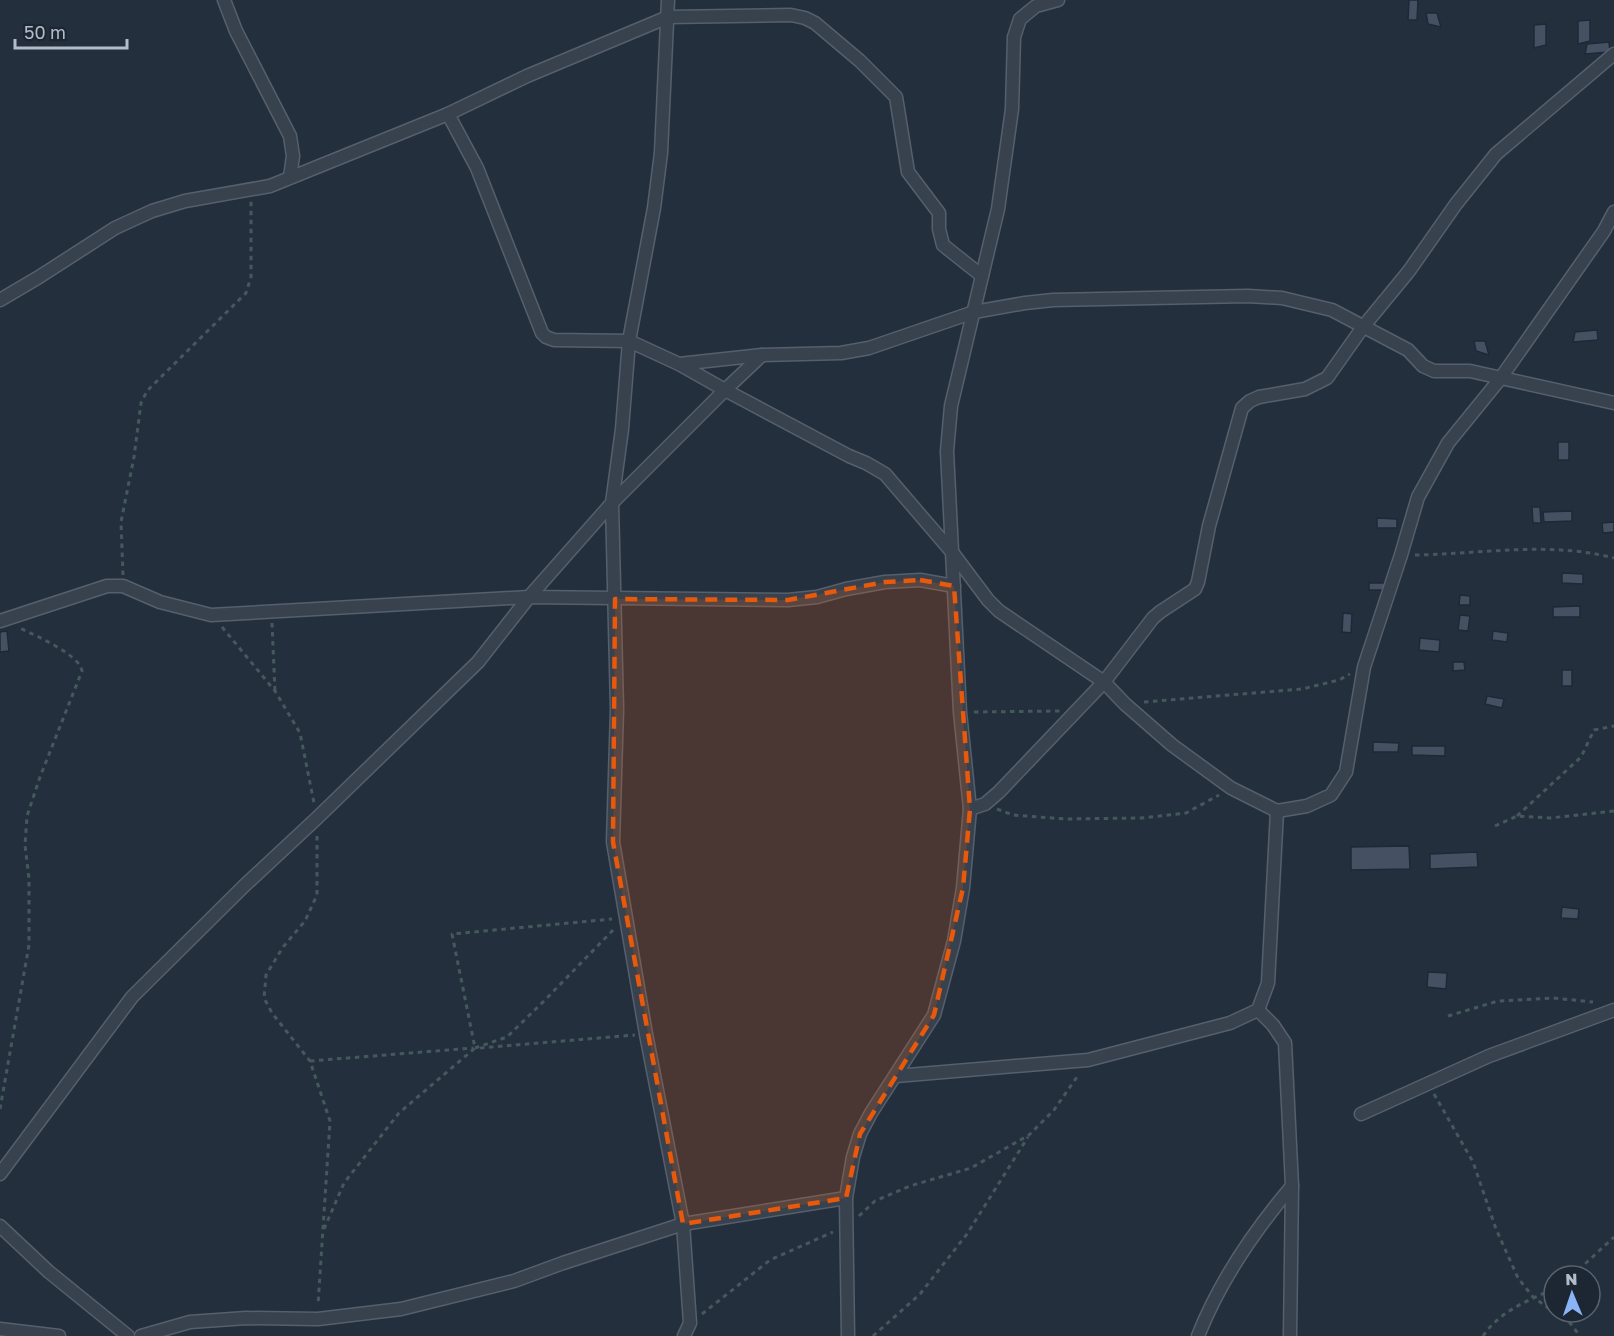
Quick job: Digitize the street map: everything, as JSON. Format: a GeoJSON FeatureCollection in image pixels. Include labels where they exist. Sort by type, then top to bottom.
{"type":"FeatureCollection","features":[{"type":"Feature","properties":{"kind":"street"},"geometry":{"type":"LineString","coordinates":[[224,0],[237,31],[290,136],[292,156],[290,177]]}},
{"type":"Feature","properties":{"kind":"street"},"geometry":{"type":"LineString","coordinates":[[668,0],[661,153],[654,208],[629,342],[622,429],[612,503],[617,709],[612,843],[645,1034],[683,1224],[690,1323],[684,1336]]}},
{"type":"Feature","properties":{"kind":"street"},"geometry":{"type":"LineString","coordinates":[[848,1336],[846,1198],[853,1157],[860,1134],[871,1113],[934,1015],[954,941],[963,888],[970,809],[960,712],[952,552],[948,451],[951,406],[1000,198],[1012,109],[1014,37],[1020,19],[1036,6],[1058,0]]}},
{"type":"Feature","properties":{"kind":"street"},"geometry":{"type":"LineString","coordinates":[[0,300],[115,228],[143,215],[185,201],[270,186],[448,114],[527,76],[668,17],[791,15],[815,23],[860,61],[896,97],[908,172],[939,213],[939,229],[944,245],[982,276]]}},
{"type":"Feature","properties":{"kind":"street"},"geometry":{"type":"LineString","coordinates":[[970,809],[985,804],[1104,682],[1153,618],[1195,589],[1209,526],[1242,408],[1259,397],[1305,390],[1327,378],[1363,327],[1409,271],[1456,204],[1496,154],[1614,54]]}},
{"type":"Feature","properties":{"kind":"street"},"geometry":{"type":"LineString","coordinates":[[448,114],[477,168],[542,333],[546,337],[554,340],[629,342],[679,364],[885,474],[999,611],[1104,682],[1125,704],[1172,745],[1231,788],[1277,811],[1307,806],[1331,795],[1346,772],[1364,667],[1418,497],[1448,443],[1500,379],[1604,231],[1614,212]]}},
{"type":"Feature","properties":{"kind":"street"},"geometry":{"type":"LineString","coordinates":[[679,364],[762,356],[842,353],[869,348],[974,312],[1025,303],[1053,300],[1248,296],[1282,298],[1332,310],[1408,350],[1423,366],[1434,371],[1470,371],[1614,403]]}},
{"type":"Feature","properties":{"kind":"street"},"geometry":{"type":"LineString","coordinates":[[0,1174],[132,997],[244,886],[478,662],[529,597],[612,503],[762,356]]}},
{"type":"Feature","properties":{"kind":"street"},"geometry":{"type":"LineString","coordinates":[[2,620],[106,586],[123,586],[160,602],[211,615],[529,597],[788,600],[817,597],[885,582],[920,580],[954,586]]}},
{"type":"Feature","properties":{"kind":"street"},"geometry":{"type":"LineString","coordinates":[[896,1076],[1088,1060],[1230,1023],[1258,1010],[1268,983],[1277,811]]}},
{"type":"Feature","properties":{"kind":"street"},"geometry":{"type":"LineString","coordinates":[[1361,1114],[1489,1056],[1609,1007]]}},
{"type":"Feature","properties":{"kind":"street"},"geometry":{"type":"LineString","coordinates":[[1258,1010],[1273,1024],[1285,1043],[1292,1186],[1290,1336]]}},
{"type":"Feature","properties":{"kind":"street"},"geometry":{"type":"LineString","coordinates":[[1198,1336],[1229,1272],[1263,1221],[1292,1186]]}},
{"type":"Feature","properties":{"kind":"street"},"geometry":{"type":"LineString","coordinates":[[141,1336],[190,1322],[246,1318],[318,1319],[401,1309],[514,1281],[683,1224],[846,1198]]}},
{"type":"Feature","properties":{"kind":"street"},"geometry":{"type":"LineString","coordinates":[[0,1226],[49,1272],[128,1336]]}},
{"type":"Feature","properties":{"kind":"street"},"geometry":{"type":"LineString","coordinates":[[0,1329],[59,1336]]}},
{"type":"Feature","properties":{"kind":"path"},"geometry":{"type":"LineString","coordinates":[[123,586],[122,522],[141,403],[147,391],[246,293],[251,277],[251,189]]}},
{"type":"Feature","properties":{"kind":"path"},"geometry":{"type":"LineString","coordinates":[[1401,555],[1557,549],[1594,553],[1614,558]]}},
{"type":"Feature","properties":{"kind":"path"},"geometry":{"type":"LineString","coordinates":[[272,612],[275,691]]}},
{"type":"Feature","properties":{"kind":"path"},"geometry":{"type":"LineString","coordinates":[[211,615],[275,691],[300,733],[317,818],[317,895],[305,921],[282,947],[266,975],[264,998],[272,1013],[310,1061],[330,1121],[318,1319]]}},
{"type":"Feature","properties":{"kind":"path"},"geometry":{"type":"LineString","coordinates":[[0,1109],[30,945],[27,816],[82,671],[78,661],[56,646],[2,620]]}},
{"type":"Feature","properties":{"kind":"path"},"geometry":{"type":"LineString","coordinates":[[1125,704],[1302,689],[1339,680],[1364,667]]}},
{"type":"Feature","properties":{"kind":"path"},"geometry":{"type":"LineString","coordinates":[[960,712],[1077,710]]}},
{"type":"Feature","properties":{"kind":"path"},"geometry":{"type":"LineString","coordinates":[[1495,826],[1517,816],[1581,757],[1594,730],[1614,726]]}},
{"type":"Feature","properties":{"kind":"path"},"geometry":{"type":"LineString","coordinates":[[985,804],[1013,815],[1065,819],[1141,818],[1186,813],[1231,788]]}},
{"type":"Feature","properties":{"kind":"path"},"geometry":{"type":"LineString","coordinates":[[1517,816],[1550,818],[1614,811]]}},
{"type":"Feature","properties":{"kind":"path"},"geometry":{"type":"LineString","coordinates":[[476,1048],[452,934],[626,917]]}},
{"type":"Feature","properties":{"kind":"path"},"geometry":{"type":"LineString","coordinates":[[322,1234],[344,1183],[399,1113],[476,1048],[507,1037],[626,917]]}},
{"type":"Feature","properties":{"kind":"path"},"geometry":{"type":"LineString","coordinates":[[1448,1016],[1498,1001],[1553,998],[1609,1007]]}},
{"type":"Feature","properties":{"kind":"path"},"geometry":{"type":"LineString","coordinates":[[310,1061],[645,1034]]}},
{"type":"Feature","properties":{"kind":"path"},"geometry":{"type":"LineString","coordinates":[[873,1336],[920,1294],[960,1242],[1029,1135],[1054,1110],[1088,1060]]}},
{"type":"Feature","properties":{"kind":"path"},"geometry":{"type":"LineString","coordinates":[[1428,1084],[1473,1161],[1496,1229],[1518,1278],[1533,1297],[1542,1303]]}},
{"type":"Feature","properties":{"kind":"path"},"geometry":{"type":"LineString","coordinates":[[690,1323],[770,1260],[846,1227],[875,1201],[910,1186],[971,1168],[1029,1135]]}},
{"type":"Feature","properties":{"kind":"path"},"geometry":{"type":"LineString","coordinates":[[1585,1264],[1614,1237]]}},
{"type":"Feature","properties":{"kind":"path"},"geometry":{"type":"LineString","coordinates":[[1484,1336],[1492,1323],[1542,1294]]}},
{"type":"Feature","properties":{"kind":"path"},"geometry":{"type":"LineString","coordinates":[[1571,1324],[1580,1336]]}},
{"type":"Feature","properties":{"kind":"highlighted area"},"geometry":{"type":"Polygon","coordinates":[[[920,580],[954,586],[970,809],[963,888],[934,1015],[860,1134],[846,1198],[683,1224],[613,842],[615,599],[788,600],[885,582],[920,580]]]}},
{"type":"Feature","properties":{"kind":"building"},"geometry":{"type":"Polygon","coordinates":[[[1409,0],[1418,0],[1417,20],[1408,20],[1409,0]]]}},
{"type":"Feature","properties":{"kind":"building"},"geometry":{"type":"Polygon","coordinates":[[[1426,13],[1437,13],[1441,27],[1428,24],[1426,13]]]}},
{"type":"Feature","properties":{"kind":"building"},"geometry":{"type":"Polygon","coordinates":[[[1590,20],[1590,41],[1578,44],[1578,21],[1590,20]]]}},
{"type":"Feature","properties":{"kind":"building"},"geometry":{"type":"Polygon","coordinates":[[[1546,24],[1546,45],[1534,48],[1534,25],[1546,24]]]}},
{"type":"Feature","properties":{"kind":"building"},"geometry":{"type":"Polygon","coordinates":[[[1609,42],[1610,52],[1585,54],[1587,44],[1609,42]]]}},
{"type":"Feature","properties":{"kind":"building"},"geometry":{"type":"Polygon","coordinates":[[[1597,330],[1598,340],[1573,342],[1575,332],[1597,330]]]}},
{"type":"Feature","properties":{"kind":"building"},"geometry":{"type":"Polygon","coordinates":[[[1474,341],[1485,341],[1489,355],[1476,351],[1474,341]]]}},
{"type":"Feature","properties":{"kind":"building"},"geometry":{"type":"Polygon","coordinates":[[[1558,442],[1569,442],[1569,460],[1558,460],[1558,442]]]}},
{"type":"Feature","properties":{"kind":"building"},"geometry":{"type":"Polygon","coordinates":[[[1532,507],[1540,507],[1541,523],[1533,523],[1532,507]]]}},
{"type":"Feature","properties":{"kind":"building"},"geometry":{"type":"Polygon","coordinates":[[[1572,511],[1572,521],[1544,522],[1543,512],[1572,511]]]}},
{"type":"Feature","properties":{"kind":"building"},"geometry":{"type":"Polygon","coordinates":[[[1377,518],[1397,519],[1397,528],[1377,528],[1377,518]]]}},
{"type":"Feature","properties":{"kind":"building"},"geometry":{"type":"Polygon","coordinates":[[[1614,522],[1614,532],[1603,533],[1602,523],[1614,522]]]}},
{"type":"Feature","properties":{"kind":"building"},"geometry":{"type":"Polygon","coordinates":[[[1562,573],[1583,574],[1583,584],[1562,583],[1562,573]]]}},
{"type":"Feature","properties":{"kind":"building"},"geometry":{"type":"Polygon","coordinates":[[[1369,583],[1386,583],[1386,590],[1369,590],[1369,583]]]}},
{"type":"Feature","properties":{"kind":"building"},"geometry":{"type":"Polygon","coordinates":[[[1460,595],[1470,596],[1470,605],[1459,605],[1460,595]]]}},
{"type":"Feature","properties":{"kind":"building"},"geometry":{"type":"Polygon","coordinates":[[[1580,606],[1580,617],[1553,617],[1553,607],[1580,606]]]}},
{"type":"Feature","properties":{"kind":"building"},"geometry":{"type":"Polygon","coordinates":[[[1343,613],[1352,614],[1351,633],[1342,632],[1343,613]]]}},
{"type":"Feature","properties":{"kind":"building"},"geometry":{"type":"Polygon","coordinates":[[[1460,615],[1470,616],[1468,631],[1458,630],[1460,615]]]}},
{"type":"Feature","properties":{"kind":"building"},"geometry":{"type":"Polygon","coordinates":[[[7,631],[9,651],[0,652],[0,632],[7,631]]]}},
{"type":"Feature","properties":{"kind":"building"},"geometry":{"type":"Polygon","coordinates":[[[1493,631],[1508,633],[1507,642],[1492,640],[1493,631]]]}},
{"type":"Feature","properties":{"kind":"building"},"geometry":{"type":"Polygon","coordinates":[[[1420,638],[1440,640],[1439,652],[1419,650],[1420,638]]]}},
{"type":"Feature","properties":{"kind":"building"},"geometry":{"type":"Polygon","coordinates":[[[1453,662],[1464,662],[1465,670],[1453,671],[1453,662]]]}},
{"type":"Feature","properties":{"kind":"building"},"geometry":{"type":"Polygon","coordinates":[[[1562,670],[1572,670],[1572,686],[1562,686],[1562,670]]]}},
{"type":"Feature","properties":{"kind":"building"},"geometry":{"type":"Polygon","coordinates":[[[1487,696],[1504,699],[1502,708],[1485,704],[1487,696]]]}},
{"type":"Feature","properties":{"kind":"building"},"geometry":{"type":"Polygon","coordinates":[[[1373,742],[1399,743],[1398,752],[1373,752],[1373,742]]]}},
{"type":"Feature","properties":{"kind":"building"},"geometry":{"type":"Polygon","coordinates":[[[1412,746],[1445,746],[1445,756],[1412,755],[1412,746]]]}},
{"type":"Feature","properties":{"kind":"building"},"geometry":{"type":"Polygon","coordinates":[[[1409,846],[1410,869],[1351,870],[1351,847],[1409,846]]]}},
{"type":"Feature","properties":{"kind":"building"},"geometry":{"type":"Polygon","coordinates":[[[1477,852],[1478,867],[1430,869],[1430,854],[1477,852]]]}},
{"type":"Feature","properties":{"kind":"building"},"geometry":{"type":"Polygon","coordinates":[[[1562,907],[1579,909],[1578,919],[1561,918],[1562,907]]]}},
{"type":"Feature","properties":{"kind":"building"},"geometry":{"type":"Polygon","coordinates":[[[1428,972],[1447,973],[1446,989],[1427,987],[1428,972]]]}}]}
